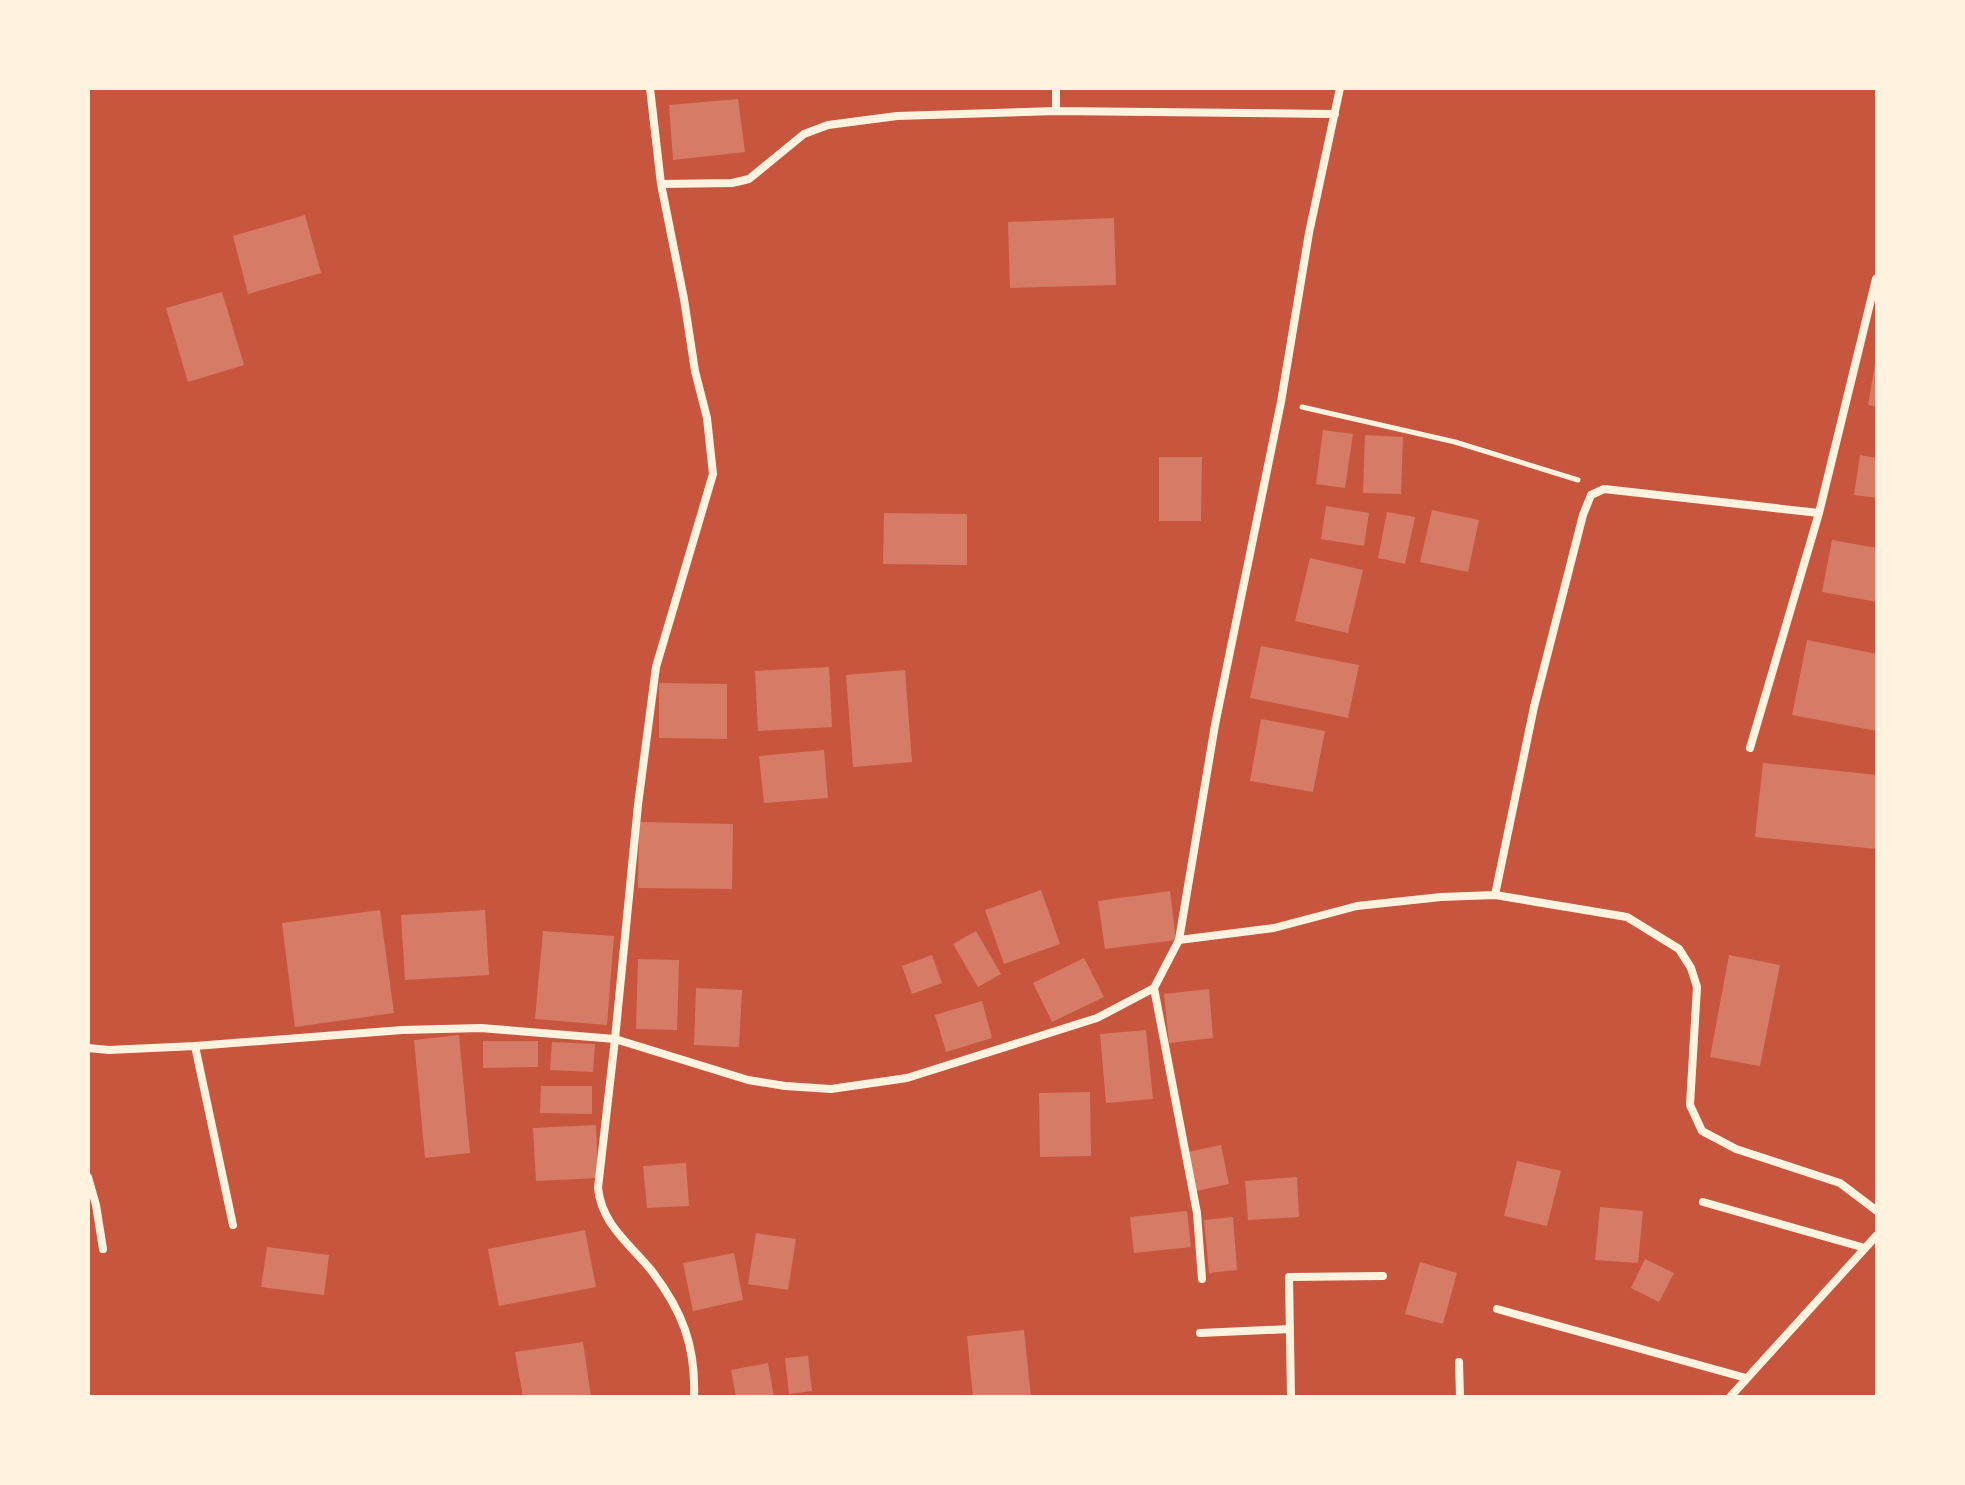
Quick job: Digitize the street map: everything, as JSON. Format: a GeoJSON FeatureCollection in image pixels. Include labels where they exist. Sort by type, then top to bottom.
{"type":"FeatureCollection","features":[{"type":"Feature","properties":{"kind":"street"},"geometry":{"type":"LineString","coordinates":[[650,88],[661,184],[695,371],[707,418],[713,474],[656,667],[638,805],[598,1188],[610,1223],[650,1270],[677,1309],[688,1336],[695,1374],[694,1397]]}},
{"type":"Feature","properties":{"kind":"street"},"geometry":{"type":"LineString","coordinates":[[1056,88],[1056,111]]}},
{"type":"Feature","properties":{"kind":"street"},"geometry":{"type":"LineString","coordinates":[[88,1048],[195,1046],[402,1030],[481,1028],[615,1039],[748,1080],[831,1089],[907,1078],[975,1057],[1097,1018],[1154,988],[1179,940],[1215,725],[1281,402],[1309,233],[1340,88]]}},
{"type":"Feature","properties":{"kind":"street"},"geometry":{"type":"LineString","coordinates":[[661,184],[732,183],[749,179],[804,134],[828,125],[897,116],[1056,111],[1335,114]]}},
{"type":"Feature","properties":{"kind":"street"},"geometry":{"type":"LineString","coordinates":[[1750,748],[1819,513],[1876,279]]}},
{"type":"Feature","properties":{"kind":"street"},"geometry":{"type":"LineString","coordinates":[[1495,895],[1534,707],[1583,515],[1591,495],[1604,489],[1819,513]]}},
{"type":"Feature","properties":{"kind":"street"},"geometry":{"type":"LineString","coordinates":[[1179,940],[1274,928],[1357,906],[1441,897],[1495,895],[1627,917],[1679,949],[1691,968],[1697,987],[1690,1105],[1702,1131],[1736,1149],[1840,1183],[1877,1211]]}},
{"type":"Feature","properties":{"kind":"street"},"geometry":{"type":"LineString","coordinates":[[1154,988],[1197,1213],[1202,1279]]}},
{"type":"Feature","properties":{"kind":"street"},"geometry":{"type":"LineString","coordinates":[[195,1046],[233,1225]]}},
{"type":"Feature","properties":{"kind":"street"},"geometry":{"type":"LineString","coordinates":[[88,1177],[103,1249]]}},
{"type":"Feature","properties":{"kind":"street"},"geometry":{"type":"LineString","coordinates":[[1703,1202],[1865,1248]]}},
{"type":"Feature","properties":{"kind":"street"},"geometry":{"type":"LineString","coordinates":[[1730,1397],[1877,1235]]}},
{"type":"Feature","properties":{"kind":"street"},"geometry":{"type":"LineString","coordinates":[[1291,1397],[1289,1277],[1383,1276]]}},
{"type":"Feature","properties":{"kind":"street"},"geometry":{"type":"LineString","coordinates":[[1497,1309],[1746,1378]]}},
{"type":"Feature","properties":{"kind":"street"},"geometry":{"type":"LineString","coordinates":[[1200,1333],[1290,1329]]}},
{"type":"Feature","properties":{"kind":"street"},"geometry":{"type":"LineString","coordinates":[[1459,1362],[1460,1397]]}},
{"type":"Feature","properties":{"kind":"path"},"geometry":{"type":"LineString","coordinates":[[1281,402],[1455,442],[1604,489]]}},
{"type":"Feature","properties":{"kind":"building"},"geometry":{"type":"Polygon","coordinates":[[[738,99],[745,152],[673,160],[669,105],[738,99]]]}},
{"type":"Feature","properties":{"kind":"building"},"geometry":{"type":"Polygon","coordinates":[[[305,215],[321,273],[248,294],[233,236],[305,215]]]}},
{"type":"Feature","properties":{"kind":"building"},"geometry":{"type":"Polygon","coordinates":[[[1114,218],[1116,285],[1010,288],[1008,222],[1114,218]]]}},
{"type":"Feature","properties":{"kind":"building"},"geometry":{"type":"Polygon","coordinates":[[[222,292],[244,365],[188,382],[166,308],[222,292]]]}},
{"type":"Feature","properties":{"kind":"building"},"geometry":{"type":"Polygon","coordinates":[[[1877,364],[1877,407],[1868,405],[1877,364]]]}},
{"type":"Feature","properties":{"kind":"building"},"geometry":{"type":"Polygon","coordinates":[[[1323,430],[1353,434],[1345,488],[1316,484],[1323,430]]]}},
{"type":"Feature","properties":{"kind":"building"},"geometry":{"type":"Polygon","coordinates":[[[1365,435],[1403,437],[1401,494],[1363,493],[1365,435]]]}},
{"type":"Feature","properties":{"kind":"building"},"geometry":{"type":"Polygon","coordinates":[[[1860,455],[1877,458],[1877,498],[1854,495],[1860,455]]]}},
{"type":"Feature","properties":{"kind":"building"},"geometry":{"type":"Polygon","coordinates":[[[1159,457],[1202,457],[1201,521],[1159,521],[1159,457]]]}},
{"type":"Feature","properties":{"kind":"building"},"geometry":{"type":"Polygon","coordinates":[[[1326,506],[1369,513],[1364,546],[1321,539],[1326,506]]]}},
{"type":"Feature","properties":{"kind":"building"},"geometry":{"type":"Polygon","coordinates":[[[1432,510],[1479,520],[1468,572],[1420,562],[1432,510]]]}},
{"type":"Feature","properties":{"kind":"building"},"geometry":{"type":"Polygon","coordinates":[[[1387,512],[1415,517],[1405,564],[1378,558],[1387,512]]]}},
{"type":"Feature","properties":{"kind":"building"},"geometry":{"type":"Polygon","coordinates":[[[884,513],[967,514],[967,565],[883,564],[884,513]]]}},
{"type":"Feature","properties":{"kind":"building"},"geometry":{"type":"Polygon","coordinates":[[[1832,540],[1877,548],[1877,602],[1822,592],[1832,540]]]}},
{"type":"Feature","properties":{"kind":"building"},"geometry":{"type":"Polygon","coordinates":[[[1310,558],[1363,570],[1348,633],[1295,621],[1310,558]]]}},
{"type":"Feature","properties":{"kind":"building"},"geometry":{"type":"Polygon","coordinates":[[[1807,640],[1877,654],[1877,731],[1792,715],[1807,640]]]}},
{"type":"Feature","properties":{"kind":"building"},"geometry":{"type":"Polygon","coordinates":[[[1261,646],[1359,665],[1348,718],[1250,698],[1261,646]]]}},
{"type":"Feature","properties":{"kind":"building"},"geometry":{"type":"Polygon","coordinates":[[[829,667],[832,727],[758,731],[755,671],[829,667]]]}},
{"type":"Feature","properties":{"kind":"building"},"geometry":{"type":"Polygon","coordinates":[[[905,670],[912,762],[853,767],[846,675],[905,670]]]}},
{"type":"Feature","properties":{"kind":"building"},"geometry":{"type":"Polygon","coordinates":[[[659,683],[727,684],[727,739],[659,738],[659,683]]]}},
{"type":"Feature","properties":{"kind":"building"},"geometry":{"type":"Polygon","coordinates":[[[1261,719],[1325,731],[1313,792],[1250,781],[1261,719]]]}},
{"type":"Feature","properties":{"kind":"building"},"geometry":{"type":"Polygon","coordinates":[[[824,750],[828,798],[764,803],[759,756],[824,750]]]}},
{"type":"Feature","properties":{"kind":"building"},"geometry":{"type":"Polygon","coordinates":[[[1763,763],[1877,775],[1877,849],[1755,837],[1763,763]]]}},
{"type":"Feature","properties":{"kind":"building"},"geometry":{"type":"Polygon","coordinates":[[[639,822],[733,824],[732,889],[638,888],[639,822]]]}},
{"type":"Feature","properties":{"kind":"building"},"geometry":{"type":"Polygon","coordinates":[[[1041,890],[1060,944],[1004,964],[985,910],[1041,890]]]}},
{"type":"Feature","properties":{"kind":"building"},"geometry":{"type":"Polygon","coordinates":[[[1170,891],[1176,940],[1105,949],[1098,901],[1170,891]]]}},
{"type":"Feature","properties":{"kind":"building"},"geometry":{"type":"Polygon","coordinates":[[[380,910],[394,1013],[295,1027],[282,923],[380,910]]]}},
{"type":"Feature","properties":{"kind":"building"},"geometry":{"type":"Polygon","coordinates":[[[485,910],[489,975],[405,980],[401,915],[485,910]]]}},
{"type":"Feature","properties":{"kind":"building"},"geometry":{"type":"Polygon","coordinates":[[[543,931],[614,936],[607,1025],[535,1019],[543,931]]]}},
{"type":"Feature","properties":{"kind":"building"},"geometry":{"type":"Polygon","coordinates":[[[976,931],[1001,974],[978,987],[953,944],[976,931]]]}},
{"type":"Feature","properties":{"kind":"building"},"geometry":{"type":"Polygon","coordinates":[[[932,955],[942,983],[912,994],[902,966],[932,955]]]}},
{"type":"Feature","properties":{"kind":"building"},"geometry":{"type":"Polygon","coordinates":[[[1729,955],[1780,965],[1760,1066],[1710,1057],[1729,955]]]}},
{"type":"Feature","properties":{"kind":"building"},"geometry":{"type":"Polygon","coordinates":[[[1084,958],[1104,997],[1052,1022],[1033,983],[1084,958]]]}},
{"type":"Feature","properties":{"kind":"building"},"geometry":{"type":"Polygon","coordinates":[[[638,959],[679,960],[677,1030],[636,1029],[638,959]]]}},
{"type":"Feature","properties":{"kind":"building"},"geometry":{"type":"Polygon","coordinates":[[[696,988],[742,990],[739,1047],[694,1045],[696,988]]]}},
{"type":"Feature","properties":{"kind":"building"},"geometry":{"type":"Polygon","coordinates":[[[1209,989],[1213,1038],[1169,1043],[1164,994],[1209,989]]]}},
{"type":"Feature","properties":{"kind":"building"},"geometry":{"type":"Polygon","coordinates":[[[982,1001],[992,1038],[946,1052],[935,1015],[982,1001]]]}},
{"type":"Feature","properties":{"kind":"building"},"geometry":{"type":"Polygon","coordinates":[[[1146,1030],[1153,1099],[1106,1103],[1100,1034],[1146,1030]]]}},
{"type":"Feature","properties":{"kind":"building"},"geometry":{"type":"Polygon","coordinates":[[[459,1035],[470,1153],[425,1158],[414,1040],[459,1035]]]}},
{"type":"Feature","properties":{"kind":"building"},"geometry":{"type":"Polygon","coordinates":[[[483,1041],[538,1041],[538,1067],[483,1068],[483,1041]]]}},
{"type":"Feature","properties":{"kind":"building"},"geometry":{"type":"Polygon","coordinates":[[[552,1042],[595,1044],[593,1072],[550,1070],[552,1042]]]}},
{"type":"Feature","properties":{"kind":"building"},"geometry":{"type":"Polygon","coordinates":[[[541,1086],[592,1086],[592,1114],[540,1113],[541,1086]]]}},
{"type":"Feature","properties":{"kind":"building"},"geometry":{"type":"Polygon","coordinates":[[[1090,1092],[1091,1156],[1040,1157],[1039,1093],[1090,1092]]]}},
{"type":"Feature","properties":{"kind":"building"},"geometry":{"type":"Polygon","coordinates":[[[596,1125],[598,1178],[536,1181],[533,1128],[596,1125]]]}},
{"type":"Feature","properties":{"kind":"building"},"geometry":{"type":"Polygon","coordinates":[[[1221,1145],[1229,1184],[1196,1191],[1188,1152],[1221,1145]]]}},
{"type":"Feature","properties":{"kind":"building"},"geometry":{"type":"Polygon","coordinates":[[[1517,1161],[1561,1171],[1547,1226],[1504,1216],[1517,1161]]]}},
{"type":"Feature","properties":{"kind":"building"},"geometry":{"type":"Polygon","coordinates":[[[686,1163],[689,1206],[647,1208],[643,1166],[686,1163]]]}},
{"type":"Feature","properties":{"kind":"building"},"geometry":{"type":"Polygon","coordinates":[[[1297,1177],[1299,1217],[1248,1220],[1245,1181],[1297,1177]]]}},
{"type":"Feature","properties":{"kind":"building"},"geometry":{"type":"Polygon","coordinates":[[[1600,1207],[1643,1211],[1638,1263],[1595,1260],[1600,1207]]]}},
{"type":"Feature","properties":{"kind":"building"},"geometry":{"type":"Polygon","coordinates":[[[1187,1211],[1191,1247],[1134,1253],[1130,1217],[1187,1211]]]}},
{"type":"Feature","properties":{"kind":"building"},"geometry":{"type":"Polygon","coordinates":[[[1233,1217],[1237,1270],[1209,1273],[1204,1220],[1233,1217]]]}},
{"type":"Feature","properties":{"kind":"building"},"geometry":{"type":"Polygon","coordinates":[[[585,1230],[596,1287],[499,1306],[488,1249],[585,1230]]]}},
{"type":"Feature","properties":{"kind":"building"},"geometry":{"type":"Polygon","coordinates":[[[756,1233],[796,1239],[788,1290],[748,1284],[756,1233]]]}},
{"type":"Feature","properties":{"kind":"building"},"geometry":{"type":"Polygon","coordinates":[[[267,1247],[329,1255],[324,1295],[261,1287],[267,1247]]]}},
{"type":"Feature","properties":{"kind":"building"},"geometry":{"type":"Polygon","coordinates":[[[734,1253],[743,1300],[693,1311],[683,1263],[734,1253]]]}},
{"type":"Feature","properties":{"kind":"building"},"geometry":{"type":"Polygon","coordinates":[[[1645,1259],[1674,1273],[1659,1302],[1631,1288],[1645,1259]]]}},
{"type":"Feature","properties":{"kind":"building"},"geometry":{"type":"Polygon","coordinates":[[[1420,1262],[1457,1273],[1443,1324],[1405,1314],[1420,1262]]]}},
{"type":"Feature","properties":{"kind":"building"},"geometry":{"type":"Polygon","coordinates":[[[1024,1330],[1031,1397],[973,1397],[967,1336],[1024,1330]]]}},
{"type":"Feature","properties":{"kind":"building"},"geometry":{"type":"Polygon","coordinates":[[[583,1342],[591,1397],[523,1397],[515,1352],[583,1342]]]}},
{"type":"Feature","properties":{"kind":"building"},"geometry":{"type":"Polygon","coordinates":[[[808,1356],[812,1391],[789,1394],[785,1358],[808,1356]]]}},
{"type":"Feature","properties":{"kind":"building"},"geometry":{"type":"Polygon","coordinates":[[[768,1363],[774,1397],[736,1397],[731,1370],[768,1363]]]}}]}
